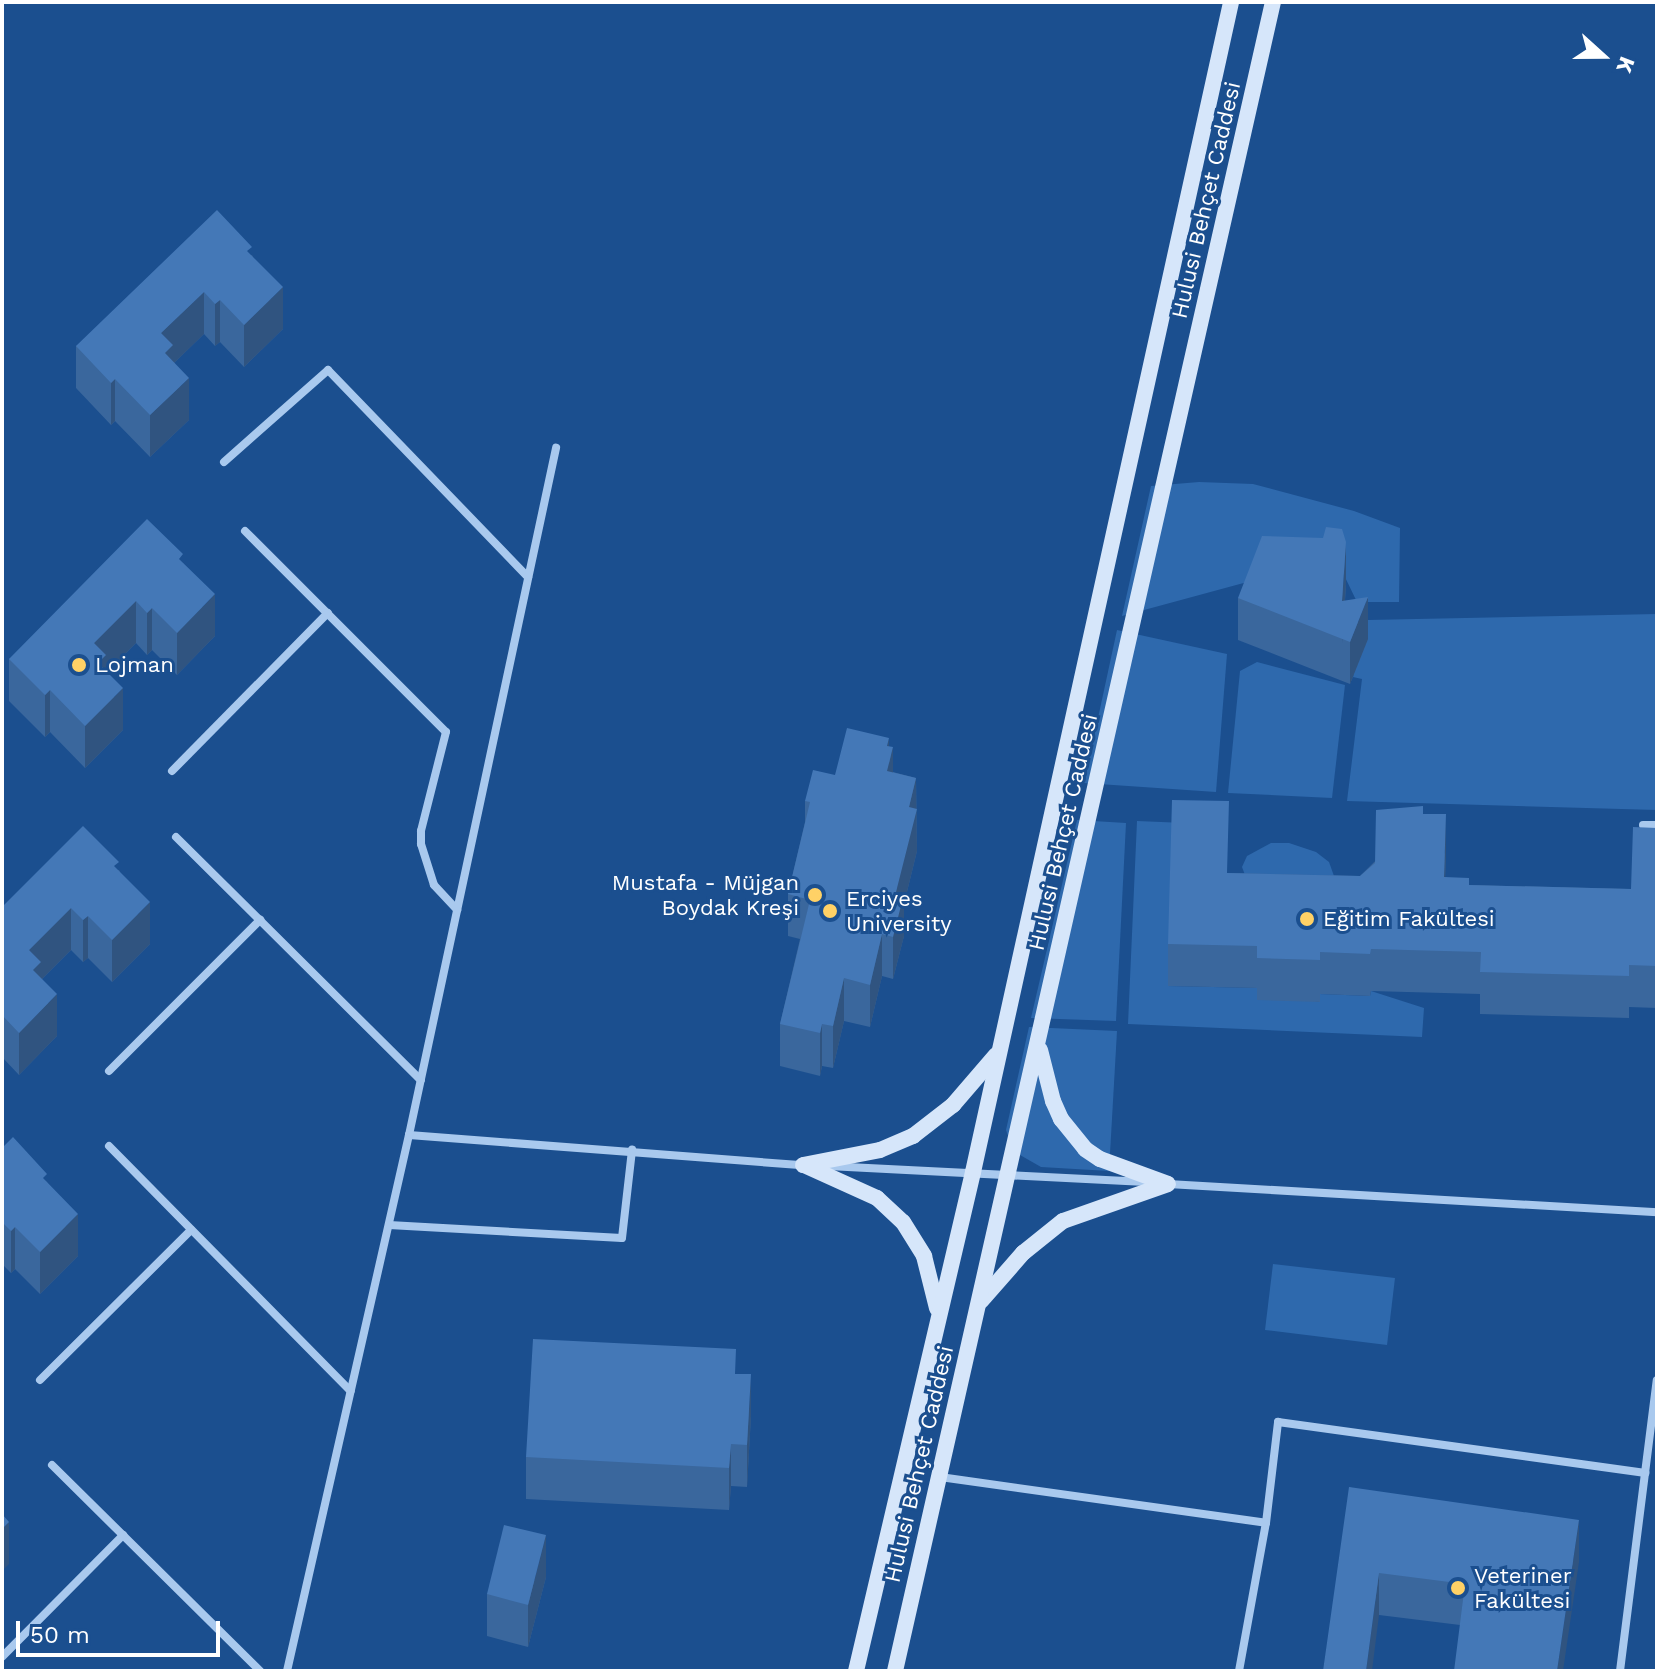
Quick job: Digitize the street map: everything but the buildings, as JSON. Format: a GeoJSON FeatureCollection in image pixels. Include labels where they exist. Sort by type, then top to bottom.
{"type":"FeatureCollection","features":[{"type":"Feature","properties":{"kind":"street","name":"Hulusi Behçet Caddesi"},"geometry":{"type":"LineString","coordinates":[[856,1671],[973,1172],[1231,2]]}},
{"type":"Feature","properties":{"kind":"street","name":"Hulusi Behçet Caddesi"},"geometry":{"type":"LineString","coordinates":[[895,1671],[1273,2]]}},
{"type":"Feature","properties":{"kind":"street"},"geometry":{"type":"LineString","coordinates":[[224,462],[328,370],[528,577]]}},
{"type":"Feature","properties":{"kind":"street"},"geometry":{"type":"LineString","coordinates":[[287,1671],[409,1135],[556,448]]}},
{"type":"Feature","properties":{"kind":"street"},"geometry":{"type":"LineString","coordinates":[[245,531],[446,732],[421,831],[421,844],[434,885],[457,910]]}},
{"type":"Feature","properties":{"kind":"street"},"geometry":{"type":"LineString","coordinates":[[172,771],[328,613]]}},
{"type":"Feature","properties":{"kind":"street"},"geometry":{"type":"LineString","coordinates":[[1643,825],[1657,825]]}},
{"type":"Feature","properties":{"kind":"street"},"geometry":{"type":"LineString","coordinates":[[176,837],[421,1080]]}},
{"type":"Feature","properties":{"kind":"street"},"geometry":{"type":"LineString","coordinates":[[109,1071],[260,920]]}},
{"type":"Feature","properties":{"kind":"street"},"geometry":{"type":"LineString","coordinates":[[1039,1034],[1045,1082],[1061,1119],[1073,1136],[1100,1159],[1168,1184]]}},
{"type":"Feature","properties":{"kind":"street"},"geometry":{"type":"LineString","coordinates":[[803,1165],[880,1150],[913,1136],[953,1105],[999,1050]]}},
{"type":"Feature","properties":{"kind":"street"},"geometry":{"type":"LineString","coordinates":[[409,1135],[803,1165],[1007,1173],[1657,1212]]}},
{"type":"Feature","properties":{"kind":"street"},"geometry":{"type":"LineString","coordinates":[[109,1146],[351,1391]]}},
{"type":"Feature","properties":{"kind":"street"},"geometry":{"type":"LineString","coordinates":[[389,1225],[622,1238],[632,1150]]}},
{"type":"Feature","properties":{"kind":"street"},"geometry":{"type":"LineString","coordinates":[[803,1165],[877,1198],[903,1222],[924,1256],[938,1316]]}},
{"type":"Feature","properties":{"kind":"street"},"geometry":{"type":"LineString","coordinates":[[977,1307],[1014,1261],[1063,1221],[1168,1184]]}},
{"type":"Feature","properties":{"kind":"street"},"geometry":{"type":"LineString","coordinates":[[40,1380],[191,1230]]}},
{"type":"Feature","properties":{"kind":"street"},"geometry":{"type":"LineString","coordinates":[[1620,1671],[1657,1380]]}},
{"type":"Feature","properties":{"kind":"street"},"geometry":{"type":"LineString","coordinates":[[1239,1671],[1266,1523],[1278,1422],[1645,1473]]}},
{"type":"Feature","properties":{"kind":"street"},"geometry":{"type":"LineString","coordinates":[[52,1465],[260,1671]]}},
{"type":"Feature","properties":{"kind":"street"},"geometry":{"type":"LineString","coordinates":[[939,1477],[1266,1523]]}},
{"type":"Feature","properties":{"kind":"street"},"geometry":{"type":"LineString","coordinates":[[2,1657],[123,1535]]}},
{"type":"Feature","properties":{"kind":"shaded area"},"geometry":{"type":"Polygon","coordinates":[[[1199,482],[1253,484],[1354,511],[1400,528],[1399,602],[1357,602],[1342,571],[1262,578],[1122,616],[1151,486],[1199,482]]]}},
{"type":"Feature","properties":{"kind":"shaded area"},"geometry":{"type":"Polygon","coordinates":[[[1657,614],[1657,810],[1347,801],[1362,679],[1353,677],[1368,620],[1657,614]]]}},
{"type":"Feature","properties":{"kind":"shaded area"},"geometry":{"type":"Polygon","coordinates":[[[1117,630],[1227,654],[1216,792],[1084,783],[1117,630]]]}},
{"type":"Feature","properties":{"kind":"shaded area"},"geometry":{"type":"Polygon","coordinates":[[[1257,662],[1345,685],[1332,798],[1228,793],[1240,671],[1257,662]]]}},
{"type":"Feature","properties":{"kind":"shaded area"},"geometry":{"type":"Polygon","coordinates":[[[1077,820],[1126,823],[1116,1021],[1031,1018],[1077,820]]]}},
{"type":"Feature","properties":{"kind":"shaded area"},"geometry":{"type":"Polygon","coordinates":[[[1137,821],[1209,824],[1168,986],[1257,988],[1319,1002],[1320,994],[1370,996],[1371,991],[1424,1008],[1422,1037],[1128,1024],[1137,821]]]}},
{"type":"Feature","properties":{"kind":"shaded area"},"geometry":{"type":"Polygon","coordinates":[[[1271,843],[1289,843],[1316,852],[1329,862],[1334,876],[1245,875],[1242,867],[1247,856],[1271,843]]]}},
{"type":"Feature","properties":{"kind":"shaded area"},"geometry":{"type":"Polygon","coordinates":[[[1029,1027],[1117,1031],[1109,1171],[1041,1167],[1020,1155],[1011,1144],[1006,1130],[1029,1027]]]}},
{"type":"Feature","properties":{"kind":"shaded area"},"geometry":{"type":"Polygon","coordinates":[[[1273,1264],[1395,1278],[1387,1345],[1265,1330],[1273,1264]]]}},
{"type":"Feature","properties":{"kind":"place","name":"Lojman"},"geometry":{"type":"Point","coordinates":[79,665]}},
{"type":"Feature","properties":{"kind":"place","name":"Mustafa - Müjgan Boydak Kreşi"},"geometry":{"type":"Point","coordinates":[815,895]}},
{"type":"Feature","properties":{"kind":"place","name":"Erciyes University"},"geometry":{"type":"Point","coordinates":[830,911]}},
{"type":"Feature","properties":{"kind":"place","name":"Eğitim Fakültesi"},"geometry":{"type":"Point","coordinates":[1307,919]}},
{"type":"Feature","properties":{"kind":"place","name":"Veteriner Fakültesi"},"geometry":{"type":"Point","coordinates":[1458,1588]}}]}
